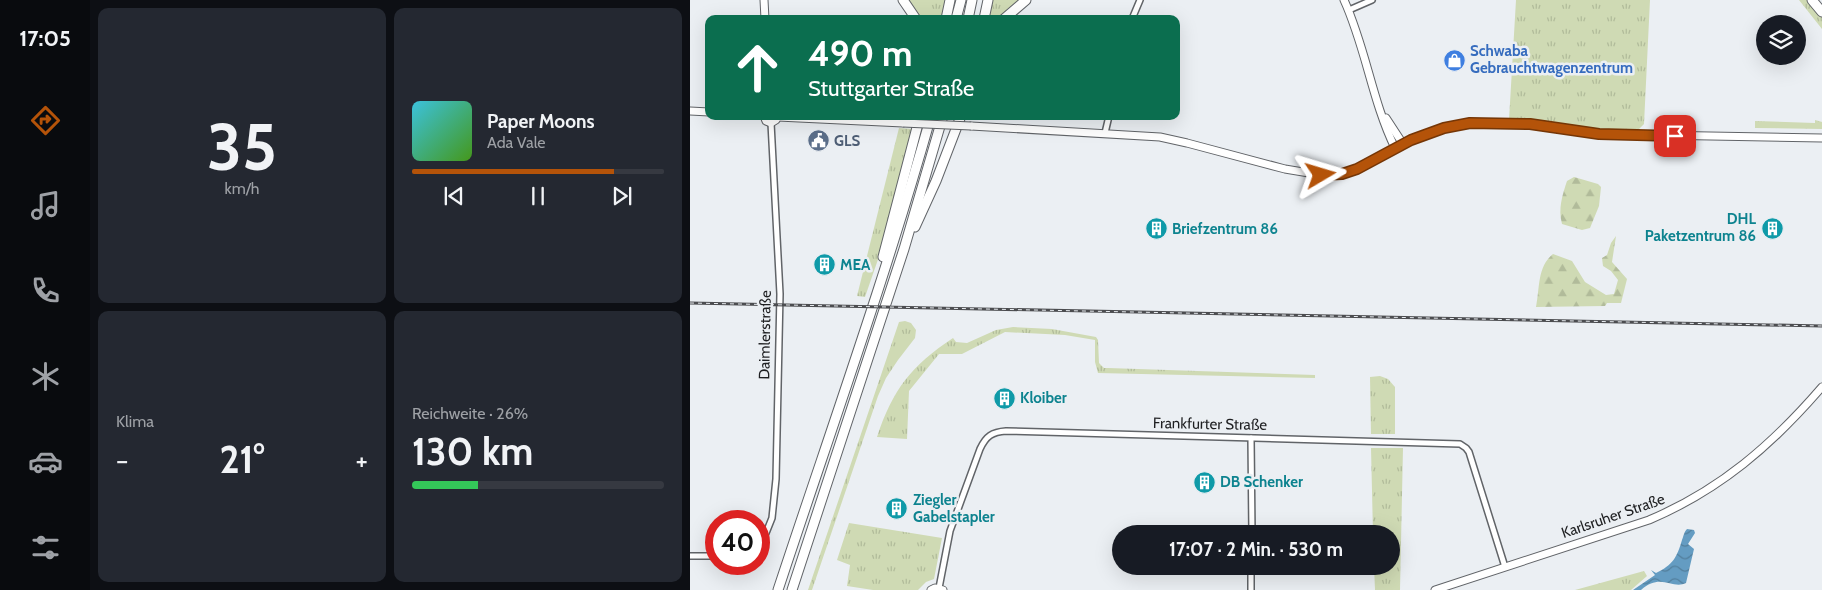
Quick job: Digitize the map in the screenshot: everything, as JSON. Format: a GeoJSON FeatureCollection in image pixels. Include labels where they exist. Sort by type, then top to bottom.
{"type":"FeatureCollection","features":[{"type":"Feature","properties":{"kind":"highway"},"geometry":{"type":"LineString","coordinates":[[903,0],[913,15]]}},
{"type":"Feature","properties":{"kind":"highway"},"geometry":{"type":"LineString","coordinates":[[947,15],[950,0]]}},
{"type":"Feature","properties":{"kind":"highway"},"geometry":{"type":"LineString","coordinates":[[957,15],[961,0]]}},
{"type":"Feature","properties":{"kind":"highway"},"geometry":{"type":"LineString","coordinates":[[969,15],[972,0]]}},
{"type":"Feature","properties":{"kind":"highway"},"geometry":{"type":"LineString","coordinates":[[985,15],[988,0]]}},
{"type":"Feature","properties":{"kind":"highway"},"geometry":{"type":"LineString","coordinates":[[1009,15],[1026,0]]}},
{"type":"Feature","properties":{"kind":"highway"},"geometry":{"type":"LineString","coordinates":[[1812,0],[1822,12]]}},
{"type":"Feature","properties":{"kind":"highway"},"geometry":{"type":"LineString","coordinates":[[879,287],[883,256],[919,120]]}},
{"type":"Feature","properties":{"kind":"highway"},"geometry":{"type":"LineString","coordinates":[[778,590],[839,411],[910,191],[930,120]]}},
{"type":"Feature","properties":{"kind":"highway"},"geometry":{"type":"LineString","coordinates":[[792,590],[904,249],[942,120]]}},
{"type":"Feature","properties":{"kind":"highway"},"geometry":{"type":"LineString","coordinates":[[904,249],[936,181],[959,120]]}},
{"type":"Feature","properties":{"kind":"street"},"geometry":{"type":"LineString","coordinates":[[764,0],[765,15]]}},
{"type":"Feature","properties":{"kind":"street"},"geometry":{"type":"LineString","coordinates":[[1134,15],[1140,0]]}},
{"type":"Feature","properties":{"kind":"street"},"geometry":{"type":"LineString","coordinates":[[1344,0],[1362,45],[1378,105],[1395,148]]}},
{"type":"Feature","properties":{"kind":"street"},"geometry":{"type":"LineString","coordinates":[[1348,10],[1372,0]]}},
{"type":"Feature","properties":{"kind":"street"},"geometry":{"type":"LineString","coordinates":[[1378,105],[1403,144]]}},
{"type":"Feature","properties":{"kind":"street"},"geometry":{"type":"LineString","coordinates":[[690,111],[705,112]]}},
{"type":"Feature","properties":{"kind":"street"},"geometry":{"type":"LineString","coordinates":[[766,120],[771,123],[776,120]]}},
{"type":"Feature","properties":{"kind":"street"},"geometry":{"type":"LineString","coordinates":[[849,120],[1148,136],[1177,140],[1285,169],[1321,175],[1342,174],[1357,169],[1403,144],[1444,128],[1470,123],[1530,124],[1586,133],[1647,136],[1822,138]]}},
{"type":"Feature","properties":{"kind":"street"},"geometry":{"type":"LineString","coordinates":[[1105,134],[1108,120]]}},
{"type":"Feature","properties":{"kind":"street","name":"Daimlerstraße"},"geometry":{"type":"LineString","coordinates":[[770,523],[776,480],[780,294],[771,123]]}},
{"type":"Feature","properties":{"kind":"street","name":"Karlsruher Straße"},"geometry":{"type":"LineString","coordinates":[[1435,590],[1649,520],[1701,494],[1729,476],[1766,446],[1822,387]]}},
{"type":"Feature","properties":{"kind":"street","name":"Frankfurter Straße"},"geometry":{"type":"LineString","coordinates":[[941,589],[952,523],[980,448],[988,435],[1006,431],[1460,444],[1469,452],[1505,567]]}},
{"type":"Feature","properties":{"kind":"street"},"geometry":{"type":"LineString","coordinates":[[1251,438],[1252,525]]}},
{"type":"Feature","properties":{"kind":"street"},"geometry":{"type":"LineString","coordinates":[[690,556],[705,556]]}},
{"type":"Feature","properties":{"kind":"street"},"geometry":{"type":"LineString","coordinates":[[1251,590],[1252,575]]}},
{"type":"Feature","properties":{"kind":"street"},"geometry":{"type":"LineString","coordinates":[[931,590],[941,589]]}},
{"type":"Feature","properties":{"kind":"green space"},"geometry":{"type":"Polygon","coordinates":[[[904,0],[945,0],[942,15],[915,15],[904,0]]]}},
{"type":"Feature","properties":{"kind":"green space"},"geometry":{"type":"Polygon","coordinates":[[[992,0],[1022,0],[1006,15],[990,15],[992,0]]]}},
{"type":"Feature","properties":{"kind":"green space"},"geometry":{"type":"Polygon","coordinates":[[[1516,0],[1650,0],[1644,124],[1638,130],[1596,132],[1577,130],[1550,123],[1509,120],[1516,0]]]}},
{"type":"Feature","properties":{"kind":"green space"},"geometry":{"type":"Polygon","coordinates":[[[1799,0],[1808,0],[1822,17],[1822,29],[1799,0]]]}},
{"type":"Feature","properties":{"kind":"green space"},"geometry":{"type":"Polygon","coordinates":[[[1815,120],[1822,122],[1822,129],[1755,128],[1755,121],[1815,123],[1815,120]]]}},
{"type":"Feature","properties":{"kind":"green space"},"geometry":{"type":"Polygon","coordinates":[[[899,128],[913,129],[883,245],[865,297],[857,296],[899,128]]]}},
{"type":"Feature","properties":{"kind":"green space"},"geometry":{"type":"Polygon","coordinates":[[[1574,177],[1598,184],[1601,187],[1599,206],[1590,228],[1582,230],[1562,224],[1560,213],[1567,181],[1574,177]]]}},
{"type":"Feature","properties":{"kind":"green space"},"geometry":{"type":"Polygon","coordinates":[[[1616,236],[1612,262],[1627,279],[1621,303],[1607,303],[1605,306],[1536,307],[1542,271],[1544,265],[1553,254],[1572,261],[1585,282],[1606,295],[1614,294],[1618,280],[1611,271],[1603,266],[1602,258],[1607,255],[1611,243],[1616,236]]]}},
{"type":"Feature","properties":{"kind":"green space"},"geometry":{"type":"Polygon","coordinates":[[[899,322],[911,323],[916,330],[915,338],[886,378],[878,396],[812,590],[808,590],[899,322]]]}},
{"type":"Feature","properties":{"kind":"green space"},"geometry":{"type":"Polygon","coordinates":[[[1013,327],[1052,329],[1096,337],[1098,340],[1099,363],[1104,368],[1315,375],[1315,378],[1098,373],[1095,362],[1095,340],[1065,335],[1005,332],[962,354],[939,354],[909,391],[907,439],[877,437],[890,405],[905,380],[938,348],[953,338],[956,342],[967,343],[996,330],[1013,327]]]}},
{"type":"Feature","properties":{"kind":"green space"},"geometry":{"type":"Polygon","coordinates":[[[1380,376],[1388,379],[1395,387],[1395,434],[1371,434],[1370,377],[1380,376]]]}},
{"type":"Feature","properties":{"kind":"green space"},"geometry":{"type":"Polygon","coordinates":[[[1371,448],[1403,448],[1400,590],[1375,590],[1374,575],[1400,575],[1400,525],[1373,525],[1371,448]]]}},
{"type":"Feature","properties":{"kind":"green space"},"geometry":{"type":"Polygon","coordinates":[[[849,523],[942,538],[934,579],[926,582],[918,590],[873,590],[847,586],[850,565],[837,560],[849,523]]]}},
{"type":"Feature","properties":{"kind":"green space"},"geometry":{"type":"Polygon","coordinates":[[[1644,571],[1647,576],[1631,590],[1575,590],[1644,571]]]}},
{"type":"Feature","properties":{"kind":"water"},"geometry":{"type":"Polygon","coordinates":[[[1687,529],[1694,530],[1695,533],[1688,544],[1694,549],[1686,583],[1676,585],[1654,582],[1641,590],[1633,590],[1655,575],[1651,570],[1656,573],[1670,564],[1676,556],[1687,529]]]}},
{"type":"Feature","properties":{"kind":"railway"},"geometry":{"type":"LineString","coordinates":[[690,303],[1822,326]]}},
{"type":"Feature","properties":{"kind":"place","name":"Schwaba Gebrauchtwagenzentrum"},"geometry":{"type":"Point","coordinates":[1454,60]}},
{"type":"Feature","properties":{"kind":"place","name":"GLS"},"geometry":{"type":"Point","coordinates":[818,141]}},
{"type":"Feature","properties":{"kind":"place","name":"DHL Paketzentrum 86"},"geometry":{"type":"Point","coordinates":[1772,228]}},
{"type":"Feature","properties":{"kind":"place","name":"Briefzentrum 86"},"geometry":{"type":"Point","coordinates":[1156,229]}},
{"type":"Feature","properties":{"kind":"place","name":"MEA"},"geometry":{"type":"Point","coordinates":[824,265]}},
{"type":"Feature","properties":{"kind":"place","name":"Kloiber"},"geometry":{"type":"Point","coordinates":[1004,398]}},
{"type":"Feature","properties":{"kind":"place","name":"DB Schenker"},"geometry":{"type":"Point","coordinates":[1204,482]}},
{"type":"Feature","properties":{"kind":"place","name":"Ziegler Gabelstapler"},"geometry":{"type":"Point","coordinates":[897,509]}},
{"type":"Feature","properties":{"kind":"route"},"geometry":{"type":"LineString","coordinates":[[1321,175],[1342,174],[1357,169],[1411,140],[1444,128],[1470,123],[1530,124],[1574,132],[1599,134],[1675,136]]}}]}
